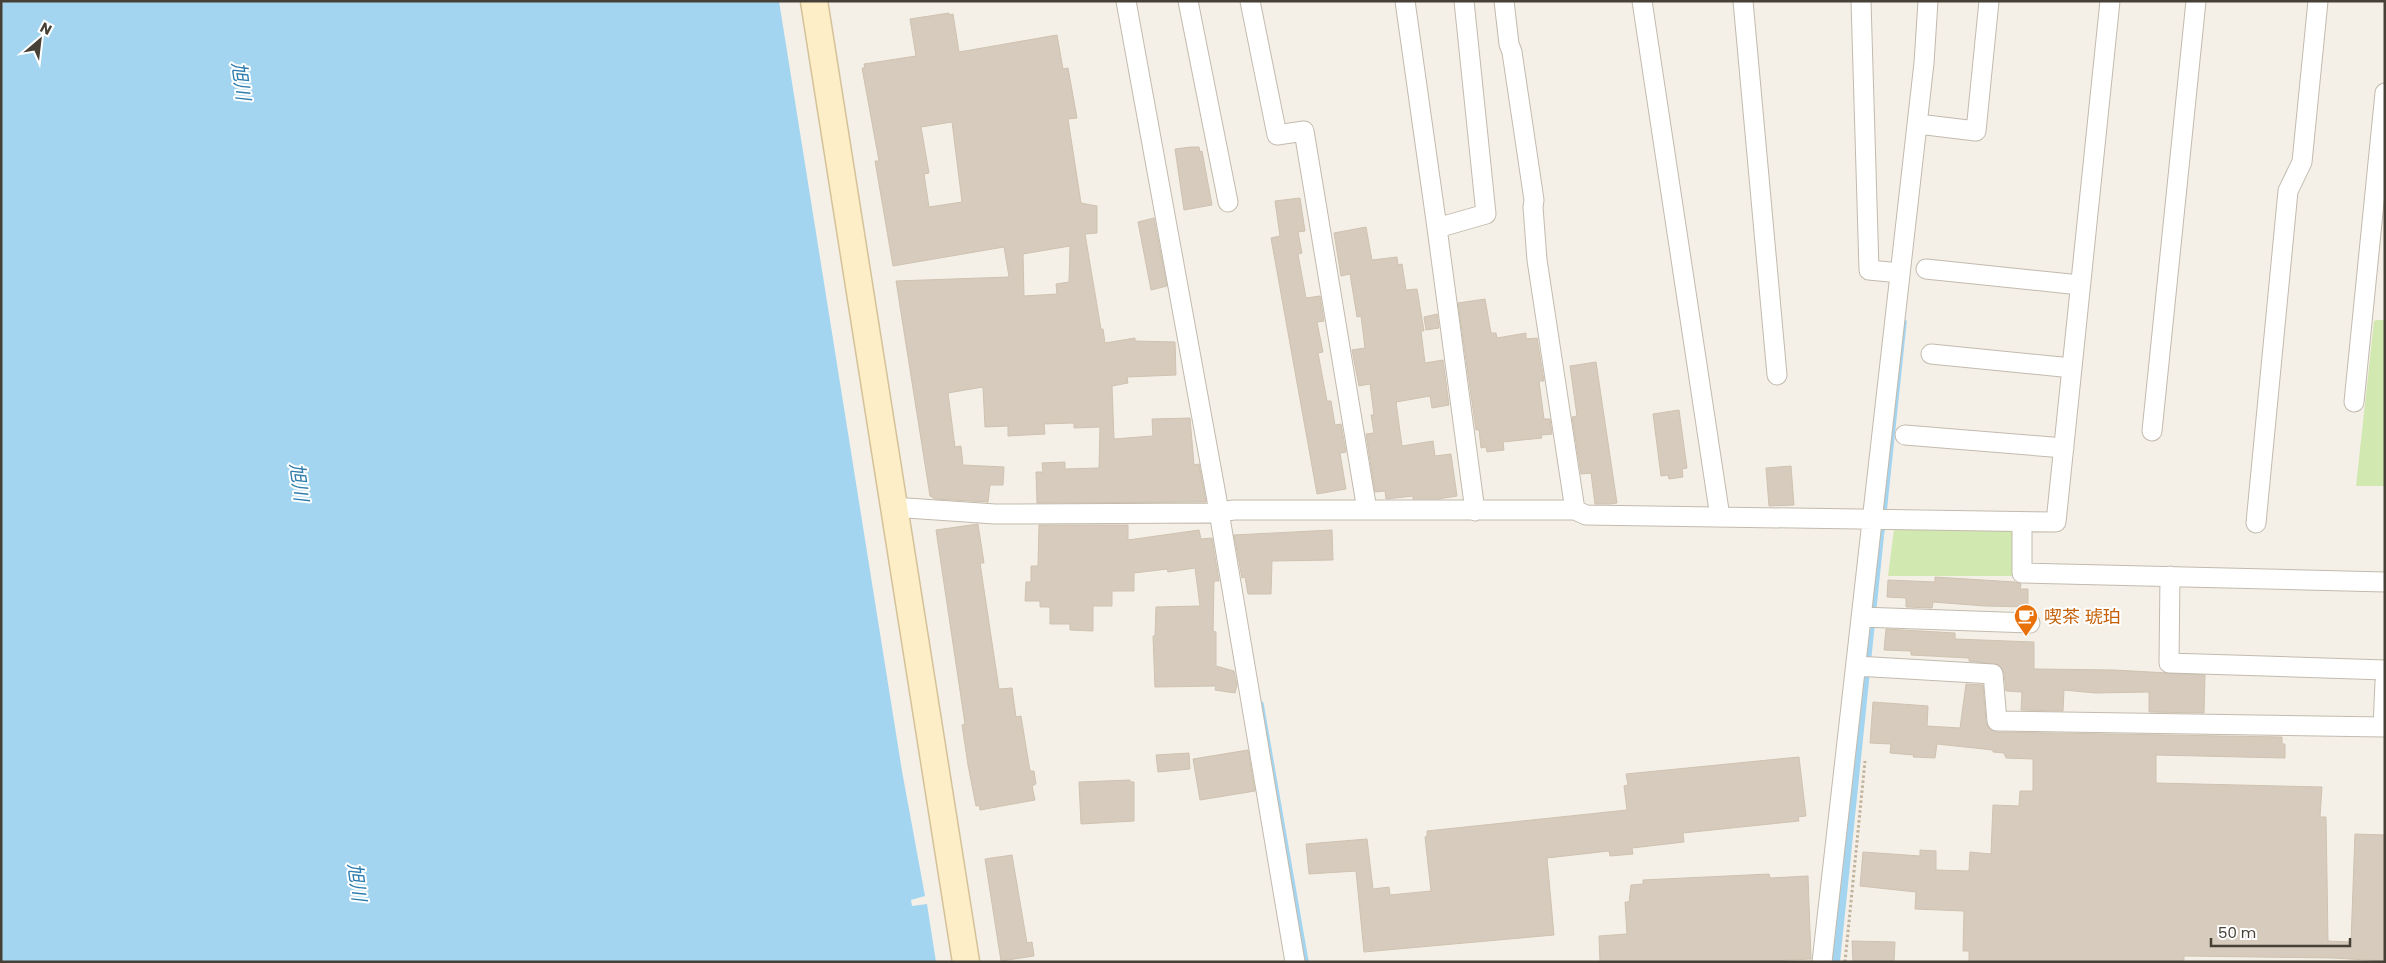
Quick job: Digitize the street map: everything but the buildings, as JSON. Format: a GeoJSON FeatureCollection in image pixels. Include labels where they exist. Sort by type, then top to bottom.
{"type":"FeatureCollection","features":[{"type":"Feature","properties":{"kind":"street"},"geometry":{"type":"LineString","coordinates":[[814,1],[892,507],[966,962]]}},
{"type":"Feature","properties":{"kind":"street"},"geometry":{"type":"LineString","coordinates":[[1126,1],[1226,511],[1296,962]]}},
{"type":"Feature","properties":{"kind":"street"},"geometry":{"type":"LineString","coordinates":[[1188,1],[1228,202]]}},
{"type":"Feature","properties":{"kind":"street"},"geometry":{"type":"LineString","coordinates":[[1250,1],[1277,135],[1304,131],[1367,510]]}},
{"type":"Feature","properties":{"kind":"street"},"geometry":{"type":"LineString","coordinates":[[1405,1],[1475,511]]}},
{"type":"Feature","properties":{"kind":"street"},"geometry":{"type":"LineString","coordinates":[[1437,228],[1486,214],[1464,1]]}},
{"type":"Feature","properties":{"kind":"street"},"geometry":{"type":"LineString","coordinates":[[1504,1],[1534,200],[1537,260],[1575,510]]}},
{"type":"Feature","properties":{"kind":"street"},"geometry":{"type":"LineString","coordinates":[[1642,1],[1720,517]]}},
{"type":"Feature","properties":{"kind":"street"},"geometry":{"type":"LineString","coordinates":[[1743,1],[1777,375]]}},
{"type":"Feature","properties":{"kind":"street"},"geometry":{"type":"LineString","coordinates":[[1861,1],[1869,270],[1900,273]]}},
{"type":"Feature","properties":{"kind":"street"},"geometry":{"type":"LineString","coordinates":[[1822,962],[1863,667],[1879,520],[1900,273],[1922,125],[1928,1]]}},
{"type":"Feature","properties":{"kind":"street"},"geometry":{"type":"LineString","coordinates":[[1922,125],[1976,132],[1989,1]]}},
{"type":"Feature","properties":{"kind":"street"},"geometry":{"type":"LineString","coordinates":[[892,507],[995,514],[1575,510],[1586,515],[2056,522],[2110,1]]}},
{"type":"Feature","properties":{"kind":"street"},"geometry":{"type":"LineString","coordinates":[[2152,431],[2196,1]]}},
{"type":"Feature","properties":{"kind":"street"},"geometry":{"type":"LineString","coordinates":[[2256,523],[2288,191],[2302,162],[2318,1]]}},
{"type":"Feature","properties":{"kind":"street"},"geometry":{"type":"LineString","coordinates":[[2354,402],[2385,93]]}},
{"type":"Feature","properties":{"kind":"street"},"geometry":{"type":"LineString","coordinates":[[1926,269],[2080,285]]}},
{"type":"Feature","properties":{"kind":"street"},"geometry":{"type":"LineString","coordinates":[[1930,354],[2072,368]]}},
{"type":"Feature","properties":{"kind":"street"},"geometry":{"type":"LineString","coordinates":[[1905,435],[2064,448]]}},
{"type":"Feature","properties":{"kind":"street"},"geometry":{"type":"LineString","coordinates":[[2022,522],[2022,573],[2385,582]]}},
{"type":"Feature","properties":{"kind":"street"},"geometry":{"type":"LineString","coordinates":[[2170,576],[2169,663],[2385,670]]}},
{"type":"Feature","properties":{"kind":"street"},"geometry":{"type":"LineString","coordinates":[[1868,618],[2030,623]]}},
{"type":"Feature","properties":{"kind":"street"},"geometry":{"type":"LineString","coordinates":[[1863,667],[1993,674],[1998,721],[2384,727],[2385,682]]}},
{"type":"Feature","properties":{"kind":"green space"},"geometry":{"type":"Polygon","coordinates":[[[2385,320],[2385,486],[2356,486],[2374,321],[2385,320]]]}},
{"type":"Feature","properties":{"kind":"green space"},"geometry":{"type":"Polygon","coordinates":[[[1894,529],[2018,530],[2016,576],[1888,576],[1894,529]]]}},
{"type":"Feature","properties":{"kind":"water","name":"旭川"},"geometry":{"type":"Polygon","coordinates":[[[1,1],[779,1],[902,771],[925,896],[911,900],[912,906],[927,904],[936,962],[1,962],[1,1]]]}},
{"type":"Feature","properties":{"kind":"water"},"geometry":{"type":"Polygon","coordinates":[[[1877,536],[1884,536],[1840,962],[1831,962],[1877,536]]]}},
{"type":"Feature","properties":{"kind":"waterway"},"geometry":{"type":"LineString","coordinates":[[1879,543],[1882,531],[1904,322]]}},
{"type":"Feature","properties":{"kind":"waterway"},"geometry":{"type":"LineString","coordinates":[[1261,704],[1306,962]]}},
{"type":"Feature","properties":{"kind":"place","name":"喫茶 琥珀"},"geometry":{"type":"Point","coordinates":[2026,637]}}]}
